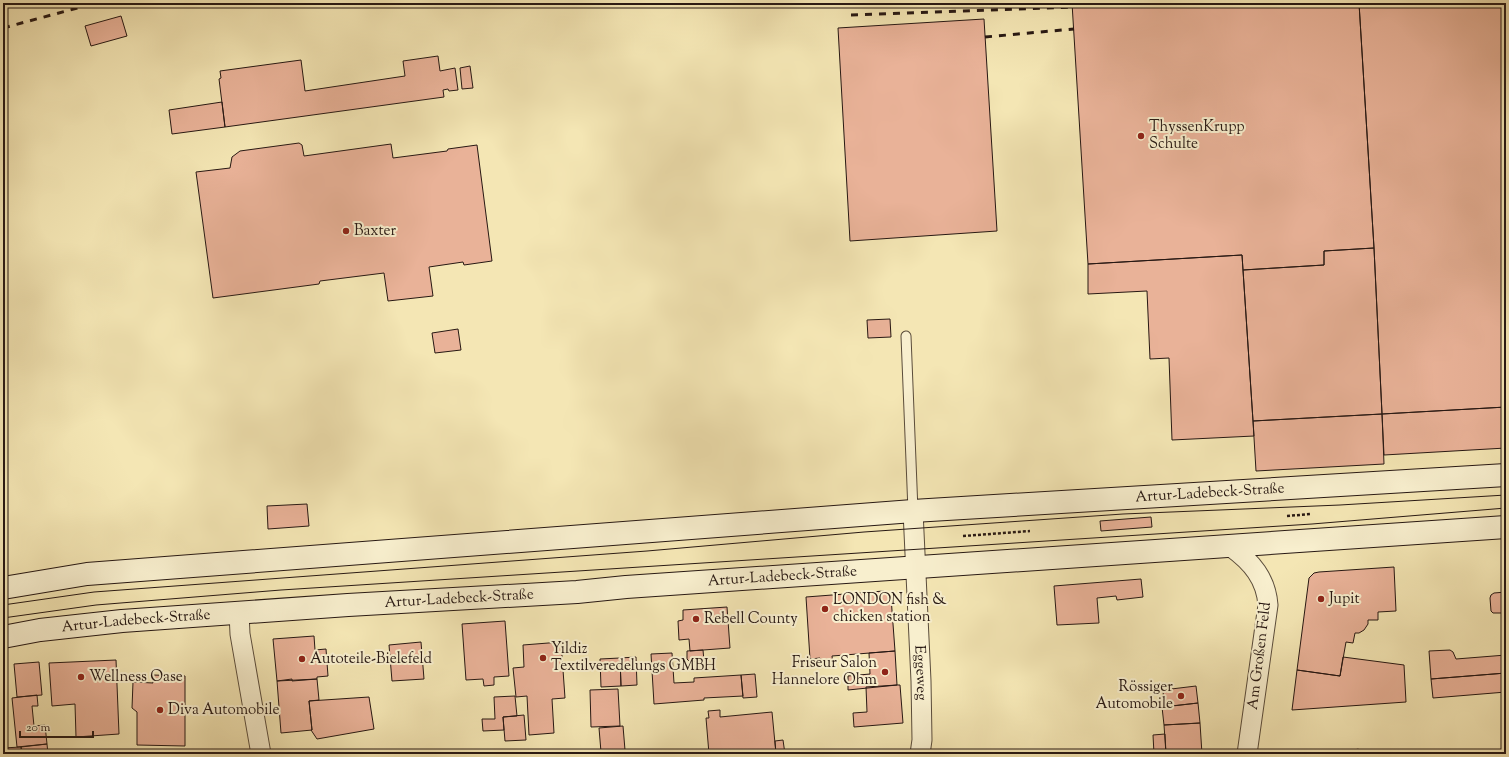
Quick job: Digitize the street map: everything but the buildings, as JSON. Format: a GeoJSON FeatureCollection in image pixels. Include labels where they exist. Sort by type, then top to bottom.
{"type":"FeatureCollection","features":[{"type":"Feature","properties":{"kind":"street","name":"Artur-Ladebeck-Straße"},"geometry":{"type":"LineString","coordinates":[[3,588],[87,574],[913,511],[1506,476]]}},
{"type":"Feature","properties":{"kind":"street"},"geometry":{"type":"LineString","coordinates":[[913,511],[916,568]]}},
{"type":"Feature","properties":{"kind":"street","name":"Artur-Ladebeck-Straße"},"geometry":{"type":"LineString","coordinates":[[3,637],[40,630],[94,623],[371,603],[577,592],[1506,527]]}},
{"type":"Feature","properties":{"kind":"street","name":"Am Großen Feld"},"geometry":{"type":"LineString","coordinates":[[1231,547],[1249,562],[1264,584],[1267,593],[1268,605],[1247,754]]}},
{"type":"Feature","properties":{"kind":"street","name":"Eggeweg"},"geometry":{"type":"LineString","coordinates":[[916,568],[922,681],[922,740],[920,754]]}},
{"type":"Feature","properties":{"kind":"street"},"geometry":{"type":"LineString","coordinates":[[239,613],[240,634],[261,754]]}},
{"type":"Feature","properties":{"kind":"lane"},"geometry":{"type":"LineString","coordinates":[[906,336],[913,511]]}},
{"type":"Feature","properties":{"kind":"path"},"geometry":{"type":"LineString","coordinates":[[1287,516],[1311,514]]}},
{"type":"Feature","properties":{"kind":"path"},"geometry":{"type":"LineString","coordinates":[[963,536],[1030,531]]}},
{"type":"Feature","properties":{"kind":"path"},"geometry":{"type":"LineString","coordinates":[[1306,754],[1338,753],[1358,750],[1370,754]]}},
{"type":"Feature","properties":{"kind":"tram line"},"geometry":{"type":"LineString","coordinates":[[3,605],[94,592],[647,551],[864,532],[1123,514],[1340,505],[1506,495]]}},
{"type":"Feature","properties":{"kind":"tram line"},"geometry":{"type":"LineString","coordinates":[[3,618],[96,605],[281,590],[1312,524],[1506,508]]}},
{"type":"Feature","properties":{"kind":"railway"},"geometry":{"type":"LineString","coordinates":[[3,28],[96,3]]}},
{"type":"Feature","properties":{"kind":"railway"},"geometry":{"type":"LineString","coordinates":[[851,15],[1072,7]]}},
{"type":"Feature","properties":{"kind":"railway"},"geometry":{"type":"LineString","coordinates":[[985,37],[1074,29]]}},
{"type":"Feature","properties":{"kind":"place","name":"ThyssenKrupp Schulte"},"geometry":{"type":"Point","coordinates":[1141,136]}},
{"type":"Feature","properties":{"kind":"place","name":"Baxter"},"geometry":{"type":"Point","coordinates":[346,231]}},
{"type":"Feature","properties":{"kind":"place","name":"Jupit"},"geometry":{"type":"Point","coordinates":[1321,599]}},
{"type":"Feature","properties":{"kind":"place","name":"LONDON fish & chicken station"},"geometry":{"type":"Point","coordinates":[825,609]}},
{"type":"Feature","properties":{"kind":"place","name":"Rebell County"},"geometry":{"type":"Point","coordinates":[696,619]}},
{"type":"Feature","properties":{"kind":"place","name":"Yildiz Textilveredelungs GMBH"},"geometry":{"type":"Point","coordinates":[543,658]}},
{"type":"Feature","properties":{"kind":"place","name":"Autoteile-Bielefeld"},"geometry":{"type":"Point","coordinates":[302,659]}},
{"type":"Feature","properties":{"kind":"place","name":"Friseur Salon Hannelore Ohm"},"geometry":{"type":"Point","coordinates":[885,672]}},
{"type":"Feature","properties":{"kind":"place","name":"Wellness Oase"},"geometry":{"type":"Point","coordinates":[81,677]}},
{"type":"Feature","properties":{"kind":"place","name":"Rössiger Automobile"},"geometry":{"type":"Point","coordinates":[1181,696]}},
{"type":"Feature","properties":{"kind":"place","name":"Diva Automobile"},"geometry":{"type":"Point","coordinates":[160,710]}}]}
